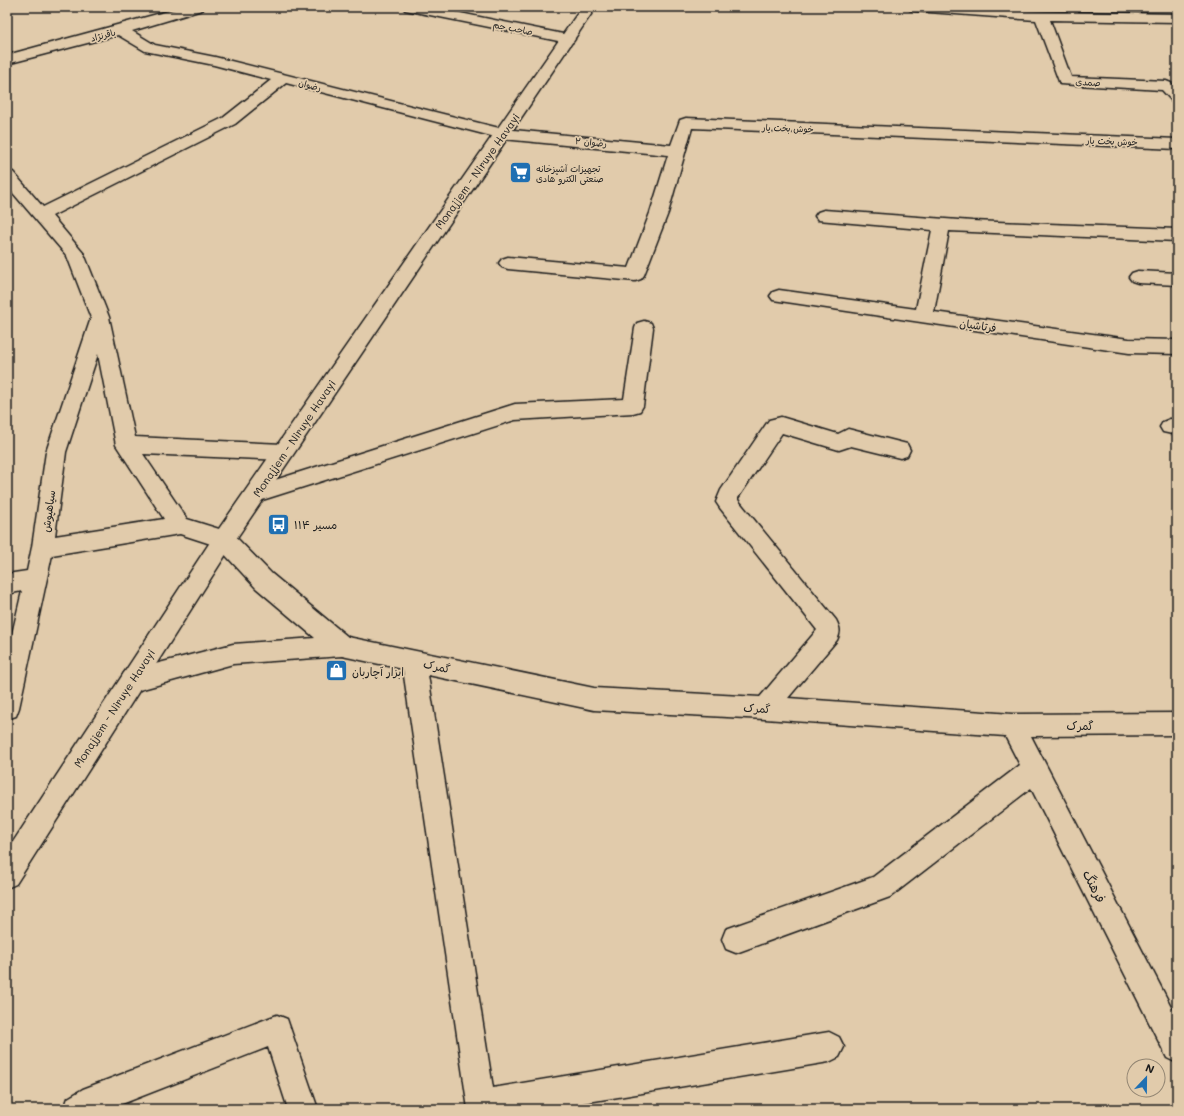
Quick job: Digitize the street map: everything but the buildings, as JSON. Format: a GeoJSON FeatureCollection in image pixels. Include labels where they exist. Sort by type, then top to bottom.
{"type":"FeatureCollection","features":[{"type":"Feature","properties":{"kind":"street","name":"باقرنژاد"},"geometry":{"type":"LineString","coordinates":[[7,60],[167,18],[198,7]]}},
{"type":"Feature","properties":{"kind":"street","name":"صاحب جم"},"geometry":{"type":"LineString","coordinates":[[410,7],[568,39]]}},
{"type":"Feature","properties":{"kind":"street","name":"Monajjem - Niruye Havayi"},"geometry":{"type":"LineString","coordinates":[[7,875],[224,539],[589,7]]}},
{"type":"Feature","properties":{"kind":"street"},"geometry":{"type":"LineString","coordinates":[[915,7],[1041,15],[1087,11],[1173,18],[1177,33]]}},
{"type":"Feature","properties":{"kind":"street","name":"صمدی"},"geometry":{"type":"LineString","coordinates":[[1041,15],[1065,81],[1172,86],[1177,98]]}},
{"type":"Feature","properties":{"kind":"street","name":"رضوان"},"geometry":{"type":"LineString","coordinates":[[121,30],[150,48],[215,60],[503,134]]}},
{"type":"Feature","properties":{"kind":"street"},"geometry":{"type":"LineString","coordinates":[[40,214],[229,121],[283,78]]}},
{"type":"Feature","properties":{"kind":"street","name":"خوش بخت یار"},"geometry":{"type":"LineString","coordinates":[[508,263],[635,275],[659,213],[686,123],[1177,144]]}},
{"type":"Feature","properties":{"kind":"street","name":"رضوان ۲"},"geometry":{"type":"LineString","coordinates":[[503,134],[678,150]]}},
{"type":"Feature","properties":{"kind":"street"},"geometry":{"type":"LineString","coordinates":[[9,182],[40,214],[75,254],[100,318],[126,445],[180,524]]}},
{"type":"Feature","properties":{"kind":"street"},"geometry":{"type":"LineString","coordinates":[[824,216],[972,227],[1177,235]]}},
{"type":"Feature","properties":{"kind":"street"},"geometry":{"type":"LineString","coordinates":[[924,317],[942,224]]}},
{"type":"Feature","properties":{"kind":"street"},"geometry":{"type":"LineString","coordinates":[[1138,277],[1177,279]]}},
{"type":"Feature","properties":{"kind":"street","name":"فرتاشیان"},"geometry":{"type":"LineString","coordinates":[[779,296],[1128,346],[1177,346]]}},
{"type":"Feature","properties":{"kind":"street","name":"سیاهپوش"},"geometry":{"type":"LineString","coordinates":[[7,708],[11,668],[43,547],[56,452],[100,318]]}},
{"type":"Feature","properties":{"kind":"street"},"geometry":{"type":"LineString","coordinates":[[256,494],[515,412],[633,406],[644,328]]}},
{"type":"Feature","properties":{"kind":"street"},"geometry":{"type":"LineString","coordinates":[[765,708],[829,633],[828,627],[727,502],[728,496],[776,425],[781,425],[839,442],[848,437],[900,450]]}},
{"type":"Feature","properties":{"kind":"street"},"geometry":{"type":"LineString","coordinates":[[126,445],[283,452]]}},
{"type":"Feature","properties":{"kind":"street"},"geometry":{"type":"LineString","coordinates":[[43,547],[180,524],[224,539]]}},
{"type":"Feature","properties":{"kind":"street","name":"گمرک"},"geometry":{"type":"LineString","coordinates":[[224,539],[264,581],[342,646]]}},
{"type":"Feature","properties":{"kind":"street"},"geometry":{"type":"LineString","coordinates":[[7,584],[35,579]]}},
{"type":"Feature","properties":{"kind":"street","name":"گمرک"},"geometry":{"type":"LineString","coordinates":[[132,681],[233,654],[342,646],[594,699],[765,708],[1012,725],[1177,724]]}},
{"type":"Feature","properties":{"kind":"street"},"geometry":{"type":"LineString","coordinates":[[414,661],[481,1105],[829,1047]]}},
{"type":"Feature","properties":{"kind":"street","name":"فرهنگ"},"geometry":{"type":"LineString","coordinates":[[1012,725],[1177,1048]]}},
{"type":"Feature","properties":{"kind":"street"},"geometry":{"type":"LineString","coordinates":[[736,939],[880,888],[1035,769]]}},
{"type":"Feature","properties":{"kind":"street"},"geometry":{"type":"LineString","coordinates":[[80,1109],[94,1100],[277,1029],[303,1109]]}},
{"type":"Feature","properties":{"kind":"place","name":"تجهیزات آشپزخانه صنعتی الکترو هادی"},"geometry":{"type":"Point","coordinates":[521,173]}},
{"type":"Feature","properties":{"kind":"place","name":"مسیر ۱۱۴"},"geometry":{"type":"Point","coordinates":[278,524]}},
{"type":"Feature","properties":{"kind":"place","name":"ابزار آچاربان"},"geometry":{"type":"Point","coordinates":[336,671]}}]}
